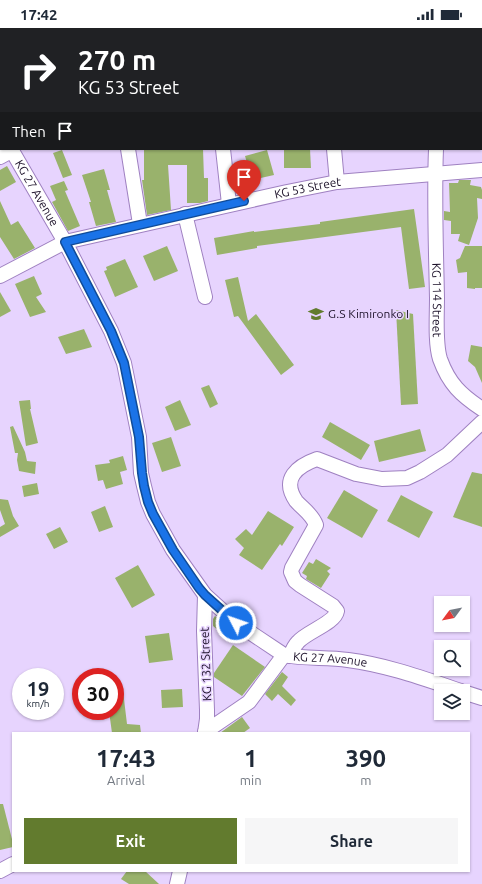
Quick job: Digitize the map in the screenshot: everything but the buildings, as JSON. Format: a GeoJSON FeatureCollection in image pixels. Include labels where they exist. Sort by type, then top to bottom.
{"type":"FeatureCollection","features":[{"type":"Feature","properties":{"kind":"street"},"geometry":{"type":"LineString","coordinates":[[128,150],[140,224]]}},
{"type":"Feature","properties":{"kind":"street"},"geometry":{"type":"LineString","coordinates":[[223,150],[229,204]]}},
{"type":"Feature","properties":{"kind":"street"},"geometry":{"type":"LineString","coordinates":[[334,150],[337,182]]}},
{"type":"Feature","properties":{"kind":"street","name":"KG 114 Street"},"geometry":{"type":"LineString","coordinates":[[436,150],[435,174],[438,336],[440,357],[446,374],[454,387],[466,399],[482,409]]}},
{"type":"Feature","properties":{"kind":"street","name":"KG 27 Avenue"},"geometry":{"type":"LineString","coordinates":[[7,152],[65,242],[111,331],[124,363],[139,437],[142,473],[148,502],[173,550],[205,595],[236,623],[287,655],[349,660],[402,672],[440,684]]}},
{"type":"Feature","properties":{"kind":"street","name":"KG 53 Street"},"geometry":{"type":"LineString","coordinates":[[0,276],[65,242],[229,204],[337,182],[482,170]]}},
{"type":"Feature","properties":{"kind":"street"},"geometry":{"type":"LineString","coordinates":[[185,214],[205,297]]}},
{"type":"Feature","properties":{"kind":"street"},"geometry":{"type":"LineString","coordinates":[[205,732],[249,702],[298,642],[307,634],[335,617],[337,611],[333,606],[300,585],[292,577],[292,568],[316,525],[310,514],[297,502],[291,490],[290,481],[294,474],[303,464],[316,459],[356,474],[382,479],[407,478],[420,472],[447,455],[482,422]]}},
{"type":"Feature","properties":{"kind":"street","name":"KG 132 Street"},"geometry":{"type":"LineString","coordinates":[[205,595],[204,631],[207,714],[205,732]]}},
{"type":"Feature","properties":{"kind":"street","name":"KG 27 Avenue"},"geometry":{"type":"LineString","coordinates":[[470,694],[482,698]]}},
{"type":"Feature","properties":{"kind":"street"},"geometry":{"type":"LineString","coordinates":[[0,871],[12,865]]}},
{"type":"Feature","properties":{"kind":"street"},"geometry":{"type":"LineString","coordinates":[[177,884],[180,872]]}},
{"type":"Feature","properties":{"kind":"place","name":"G.S Kimironko I"},"geometry":{"type":"Point","coordinates":[316,314]}},
{"type":"Feature","properties":{"kind":"route"},"geometry":{"type":"LineString","coordinates":[[236,623],[199,588],[173,550],[153,514],[144,486],[139,449],[139,437],[124,363],[111,331],[65,242],[244,201]]}}]}
